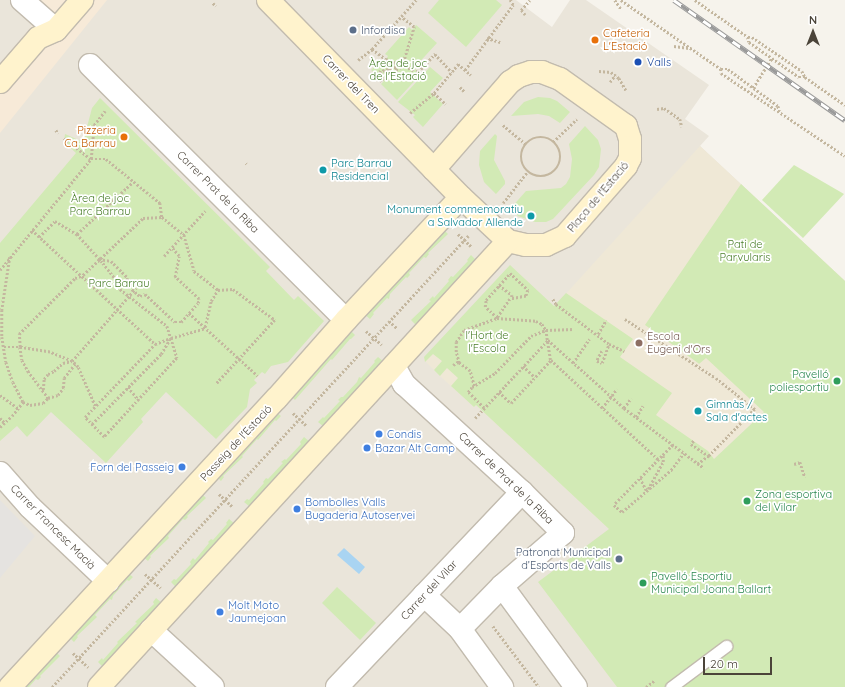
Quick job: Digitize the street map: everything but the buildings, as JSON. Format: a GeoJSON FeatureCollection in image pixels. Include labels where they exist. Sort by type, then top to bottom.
{"type":"FeatureCollection","features":[{"type":"Feature","properties":{"kind":"street"},"geometry":{"type":"LineString","coordinates":[[22,0],[56,30]]}},
{"type":"Feature","properties":{"kind":"street"},"geometry":{"type":"LineString","coordinates":[[0,82],[38,38],[56,30],[82,0]]}},
{"type":"Feature","properties":{"kind":"street","name":"Carrer del Tren"},"geometry":{"type":"LineString","coordinates":[[268,0],[434,169]]}},
{"type":"Feature","properties":{"kind":"street","name":"Carrer Prat de la Riba"},"geometry":{"type":"LineString","coordinates":[[90,65],[346,320]]}},
{"type":"Feature","properties":{"kind":"street","name":"Plaça de l'Estació"},"geometry":{"type":"LineString","coordinates":[[434,169],[510,82],[519,76],[531,72],[552,74],[626,126],[630,139],[630,158],[626,166],[565,236],[546,245],[526,245],[508,241]]}},
{"type":"Feature","properties":{"kind":"street"},"geometry":{"type":"LineString","coordinates":[[99,687],[508,241],[461,197],[434,169]]}},
{"type":"Feature","properties":{"kind":"street","name":"Passeig de l'Estació"},"geometry":{"type":"LineString","coordinates":[[10,687],[277,398],[346,320],[461,197]]}},
{"type":"Feature","properties":{"kind":"street","name":"Carrer de Prat de la Riba"},"geometry":{"type":"LineString","coordinates":[[394,366],[404,384],[522,492],[563,533],[502,586],[460,629]]}},
{"type":"Feature","properties":{"kind":"street","name":"Carrer Francesc Macià"},"geometry":{"type":"LineString","coordinates":[[0,473],[30,507],[108,581]]}},
{"type":"Feature","properties":{"kind":"street","name":"Carrer del Vilar"},"geometry":{"type":"LineString","coordinates":[[337,687],[522,492]]}},
{"type":"Feature","properties":{"kind":"street"},"geometry":{"type":"LineString","coordinates":[[502,586],[576,687]]}},
{"type":"Feature","properties":{"kind":"street"},"geometry":{"type":"LineString","coordinates":[[424,595],[460,629],[502,687]]}},
{"type":"Feature","properties":{"kind":"street"},"geometry":{"type":"LineString","coordinates":[[151,630],[213,687]]}},
{"type":"Feature","properties":{"kind":"lane"},"geometry":{"type":"LineString","coordinates":[[671,687],[726,646]]}},
{"type":"Feature","properties":{"kind":"path"},"geometry":{"type":"LineString","coordinates":[[358,60],[372,49],[416,0]]}},
{"type":"Feature","properties":{"kind":"path"},"geometry":{"type":"LineString","coordinates":[[465,70],[487,38],[513,5],[510,0]]}},
{"type":"Feature","properties":{"kind":"path"},"geometry":{"type":"LineString","coordinates":[[525,15],[521,10],[530,0]]}},
{"type":"Feature","properties":{"kind":"path"},"geometry":{"type":"LineString","coordinates":[[615,0],[621,9]]}},
{"type":"Feature","properties":{"kind":"path"},"geometry":{"type":"LineString","coordinates":[[621,0],[721,69],[728,69],[778,106],[780,111]]}},
{"type":"Feature","properties":{"kind":"path"},"geometry":{"type":"LineString","coordinates":[[695,0],[748,37],[752,37],[802,71],[805,77],[845,105]]}},
{"type":"Feature","properties":{"kind":"path"},"geometry":{"type":"LineString","coordinates":[[213,3],[216,6]]}},
{"type":"Feature","properties":{"kind":"path"},"geometry":{"type":"LineString","coordinates":[[381,78],[402,66],[414,27],[401,17]]}},
{"type":"Feature","properties":{"kind":"path"},"geometry":{"type":"LineString","coordinates":[[748,37],[749,42],[799,77],[805,77]]}},
{"type":"Feature","properties":{"kind":"path"},"geometry":{"type":"LineString","coordinates":[[487,38],[500,42]]}},
{"type":"Feature","properties":{"kind":"path"},"geometry":{"type":"LineString","coordinates":[[674,46],[690,48]]}},
{"type":"Feature","properties":{"kind":"path"},"geometry":{"type":"LineString","coordinates":[[372,49],[386,59],[418,72],[434,54],[452,72]]}},
{"type":"Feature","properties":{"kind":"path"},"geometry":{"type":"LineString","coordinates":[[754,88],[772,58]]}},
{"type":"Feature","properties":{"kind":"path"},"geometry":{"type":"LineString","coordinates":[[412,112],[434,93],[458,64],[471,75]]}},
{"type":"Feature","properties":{"kind":"path"},"geometry":{"type":"LineString","coordinates":[[372,72],[402,66]]}},
{"type":"Feature","properties":{"kind":"path"},"geometry":{"type":"LineString","coordinates":[[375,75],[402,66]]}},
{"type":"Feature","properties":{"kind":"path"},"geometry":{"type":"LineString","coordinates":[[721,69],[721,73],[776,111],[780,111],[845,156]]}},
{"type":"Feature","properties":{"kind":"path"},"geometry":{"type":"LineString","coordinates":[[599,71],[611,72],[616,75],[626,90]]}},
{"type":"Feature","properties":{"kind":"path"},"geometry":{"type":"LineString","coordinates":[[610,82],[616,75]]}},
{"type":"Feature","properties":{"kind":"path"},"geometry":{"type":"LineString","coordinates":[[460,87],[465,92]]}},
{"type":"Feature","properties":{"kind":"path"},"geometry":{"type":"LineString","coordinates":[[434,93],[446,104]]}},
{"type":"Feature","properties":{"kind":"path"},"geometry":{"type":"LineString","coordinates":[[0,270],[91,159],[94,125],[109,106]]}},
{"type":"Feature","properties":{"kind":"path"},"geometry":{"type":"LineString","coordinates":[[658,109],[664,108],[673,113],[681,120],[682,127]]}},
{"type":"Feature","properties":{"kind":"path"},"geometry":{"type":"LineString","coordinates":[[554,142],[578,118]]}},
{"type":"Feature","properties":{"kind":"path"},"geometry":{"type":"LineString","coordinates":[[502,124],[526,144]]}},
{"type":"Feature","properties":{"kind":"path"},"geometry":{"type":"LineString","coordinates":[[64,138],[91,159],[106,159],[160,203],[162,217]]}},
{"type":"Feature","properties":{"kind":"path"},"geometry":{"type":"LineString","coordinates":[[539,138],[554,142],[560,156],[559,164],[555,171],[542,177],[534,176],[527,172],[523,166],[521,158],[526,144],[532,139],[539,138]]}},
{"type":"Feature","properties":{"kind":"path"},"geometry":{"type":"LineString","coordinates":[[503,203],[527,172]]}},
{"type":"Feature","properties":{"kind":"path"},"geometry":{"type":"LineString","coordinates":[[76,234],[133,182]]}},
{"type":"Feature","properties":{"kind":"path"},"geometry":{"type":"LineString","coordinates":[[164,256],[202,214]]}},
{"type":"Feature","properties":{"kind":"path"},"geometry":{"type":"LineString","coordinates":[[48,398],[44,390],[28,371],[22,360],[19,334],[75,278],[82,275],[143,218],[162,217],[184,235],[194,271],[218,290],[233,289],[275,320],[217,383]]}},
{"type":"Feature","properties":{"kind":"path"},"geometry":{"type":"LineString","coordinates":[[39,237],[55,221],[76,234],[118,282],[120,289],[167,326],[171,338],[177,358],[104,437],[85,417],[155,344],[171,338],[205,328]]}},
{"type":"Feature","properties":{"kind":"path"},"geometry":{"type":"LineString","coordinates":[[32,230],[155,344]]}},
{"type":"Feature","properties":{"kind":"path"},"geometry":{"type":"LineString","coordinates":[[52,687],[464,240]]}},
{"type":"Feature","properties":{"kind":"path"},"geometry":{"type":"LineString","coordinates":[[99,259],[111,261],[128,278],[126,284],[133,291],[140,296],[145,294],[175,322],[180,322],[189,313],[199,299],[175,277],[178,256],[172,248]]}},
{"type":"Feature","properties":{"kind":"path"},"geometry":{"type":"LineString","coordinates":[[10,257],[2,310],[4,347],[6,362],[13,382],[23,402],[30,405],[43,403],[48,398],[62,392],[64,378],[75,364]]}},
{"type":"Feature","properties":{"kind":"path"},"geometry":{"type":"LineString","coordinates":[[497,318],[485,307],[486,300],[510,273],[528,290],[526,296],[518,299],[512,298]]}},
{"type":"Feature","properties":{"kind":"path"},"geometry":{"type":"LineString","coordinates":[[500,285],[512,295],[512,298]]}},
{"type":"Feature","properties":{"kind":"path"},"geometry":{"type":"LineString","coordinates":[[44,390],[44,379],[48,374],[63,363],[72,361],[136,288]]}},
{"type":"Feature","properties":{"kind":"path"},"geometry":{"type":"LineString","coordinates":[[205,328],[211,301],[218,290]]}},
{"type":"Feature","properties":{"kind":"path"},"geometry":{"type":"LineString","coordinates":[[497,318],[512,298]]}},
{"type":"Feature","properties":{"kind":"path"},"geometry":{"type":"LineString","coordinates":[[553,299],[556,304],[598,334],[609,344],[624,351]]}},
{"type":"Feature","properties":{"kind":"path"},"geometry":{"type":"LineString","coordinates":[[189,313],[258,376]]}},
{"type":"Feature","properties":{"kind":"path"},"geometry":{"type":"LineString","coordinates":[[474,386],[470,371],[459,361],[456,352],[456,342],[464,330],[497,318],[536,321],[542,324],[546,330],[551,360],[658,459]]}},
{"type":"Feature","properties":{"kind":"path"},"geometry":{"type":"LineString","coordinates":[[625,319],[716,378],[756,409],[709,456],[698,464]]}},
{"type":"Feature","properties":{"kind":"path"},"geometry":{"type":"LineString","coordinates":[[598,334],[606,320]]}},
{"type":"Feature","properties":{"kind":"path"},"geometry":{"type":"LineString","coordinates":[[389,321],[402,333]]}},
{"type":"Feature","properties":{"kind":"path"},"geometry":{"type":"LineString","coordinates":[[484,408],[468,392],[474,386],[495,373],[531,336],[546,330],[574,329]]}},
{"type":"Feature","properties":{"kind":"path"},"geometry":{"type":"LineString","coordinates":[[92,424],[161,354],[171,338]]}},
{"type":"Feature","properties":{"kind":"path"},"geometry":{"type":"LineString","coordinates":[[573,363],[588,339]]}},
{"type":"Feature","properties":{"kind":"path"},"geometry":{"type":"LineString","coordinates":[[548,340],[624,408],[704,468]]}},
{"type":"Feature","properties":{"kind":"path"},"geometry":{"type":"LineString","coordinates":[[475,419],[548,340]]}},
{"type":"Feature","properties":{"kind":"path"},"geometry":{"type":"LineString","coordinates":[[602,351],[597,361],[602,363],[609,344]]}},
{"type":"Feature","properties":{"kind":"path"},"geometry":{"type":"LineString","coordinates":[[4,347],[41,349],[72,361],[83,376],[96,406]]}},
{"type":"Feature","properties":{"kind":"path"},"geometry":{"type":"LineString","coordinates":[[499,392],[511,403],[551,360]]}},
{"type":"Feature","properties":{"kind":"path"},"geometry":{"type":"LineString","coordinates":[[454,365],[459,361]]}},
{"type":"Feature","properties":{"kind":"path"},"geometry":{"type":"LineString","coordinates":[[523,366],[535,377]]}},
{"type":"Feature","properties":{"kind":"path"},"geometry":{"type":"LineString","coordinates":[[128,387],[139,400]]}},
{"type":"Feature","properties":{"kind":"path"},"geometry":{"type":"LineString","coordinates":[[602,408],[617,389]]}},
{"type":"Feature","properties":{"kind":"path"},"geometry":{"type":"LineString","coordinates":[[0,395],[18,408]]}},
{"type":"Feature","properties":{"kind":"path"},"geometry":{"type":"LineString","coordinates":[[624,408],[631,398]]}},
{"type":"Feature","properties":{"kind":"path"},"geometry":{"type":"LineString","coordinates":[[0,427],[23,402]]}},
{"type":"Feature","properties":{"kind":"path"},"geometry":{"type":"LineString","coordinates":[[636,417],[643,406]]}},
{"type":"Feature","properties":{"kind":"path"},"geometry":{"type":"LineString","coordinates":[[0,418],[5,423]]}},
{"type":"Feature","properties":{"kind":"path"},"geometry":{"type":"LineString","coordinates":[[694,441],[691,444],[709,456]]}},
{"type":"Feature","properties":{"kind":"path"},"geometry":{"type":"LineString","coordinates":[[673,445],[614,505],[622,512],[671,470],[684,453]]}},
{"type":"Feature","properties":{"kind":"path"},"geometry":{"type":"LineString","coordinates":[[647,491],[663,462],[663,456]]}},
{"type":"Feature","properties":{"kind":"path"},"geometry":{"type":"LineString","coordinates":[[794,464],[800,462],[805,477]]}},
{"type":"Feature","properties":{"kind":"path"},"geometry":{"type":"LineString","coordinates":[[640,478],[647,491]]}},
{"type":"Feature","properties":{"kind":"path"},"geometry":{"type":"LineString","coordinates":[[493,625],[539,687]]}},
{"type":"Feature","properties":{"kind":"path"},"geometry":{"type":"LineString","coordinates":[[646,687],[656,679]]}},
{"type":"Feature","properties":{"kind":"shaded area"},"geometry":{"type":"Polygon","coordinates":[[[0,0],[516,0],[552,27],[570,0],[586,0],[709,85],[685,119],[709,136],[700,146],[845,281],[845,687],[0,687],[0,0]]]}},
{"type":"Feature","properties":{"kind":"shaded area"},"geometry":{"type":"Polygon","coordinates":[[[42,0],[107,0],[0,133],[0,63],[31,27],[42,0]]]}},
{"type":"Feature","properties":{"kind":"shaded area","name":"Escola Eugeni d'Ors"},"geometry":{"type":"Polygon","coordinates":[[[700,146],[845,281],[766,410],[714,459],[609,529],[476,405],[474,407],[440,376],[424,360],[424,357],[553,308],[700,146]]]}},
{"type":"Feature","properties":{"kind":"shaded area"},"geometry":{"type":"Polygon","coordinates":[[[0,500],[35,536],[0,578],[0,500]]]}},
{"type":"Feature","properties":{"kind":"green space"},"geometry":{"type":"Polygon","coordinates":[[[439,0],[496,0],[502,5],[466,47],[428,13],[439,0]]]}},
{"type":"Feature","properties":{"kind":"green space","name":"Àrea de joc de l'Estació"},"geometry":{"type":"Polygon","coordinates":[[[416,25],[437,43],[414,68],[421,74],[397,100],[381,84],[384,81],[371,70],[381,60],[384,62],[388,56],[385,54],[409,27],[412,30],[416,25]]]}},
{"type":"Feature","properties":{"kind":"green space"},"geometry":{"type":"Polygon","coordinates":[[[430,67],[443,78],[430,92],[443,104],[423,127],[413,117],[415,115],[398,102],[430,67]]]}},
{"type":"Feature","properties":{"kind":"green space"},"geometry":{"type":"Polygon","coordinates":[[[538,97],[550,98],[557,101],[570,112],[560,123],[549,116],[538,114],[511,116],[524,102],[538,97]]]}},
{"type":"Feature","properties":{"kind":"green space","name":"Parc Barrau"},"geometry":{"type":"Polygon","coordinates":[[[100,98],[270,267],[266,271],[294,300],[298,296],[324,321],[288,362],[271,366],[265,374],[262,372],[254,380],[257,383],[250,389],[247,407],[216,439],[166,392],[141,419],[143,422],[106,463],[51,412],[27,437],[17,426],[0,441],[0,243],[76,153],[64,142],[65,134],[83,142],[92,108],[100,98]]]}},
{"type":"Feature","properties":{"kind":"green space"},"geometry":{"type":"Polygon","coordinates":[[[585,126],[598,140],[601,149],[599,167],[594,175],[553,219],[546,222],[535,222],[518,216],[511,208],[526,191],[561,188],[566,184],[570,177],[572,159],[569,144],[585,126]]]}},
{"type":"Feature","properties":{"kind":"green space"},"geometry":{"type":"Polygon","coordinates":[[[495,134],[497,136],[494,160],[505,181],[505,184],[496,194],[484,182],[479,165],[480,151],[495,134]]]}},
{"type":"Feature","properties":{"kind":"green space"},"geometry":{"type":"Polygon","coordinates":[[[794,165],[844,194],[803,238],[762,200],[794,165]]]}},
{"type":"Feature","properties":{"kind":"green space"},"geometry":{"type":"Polygon","coordinates":[[[741,184],[845,281],[845,687],[617,687],[538,582],[609,529],[476,405],[474,407],[451,386],[458,378],[447,368],[440,376],[434,370],[442,361],[433,354],[425,362],[424,357],[510,265],[554,306],[566,293],[633,339],[620,357],[672,393],[656,415],[708,451],[714,459],[764,412],[706,358],[699,364],[645,325],[741,184]]]}},
{"type":"Feature","properties":{"kind":"green space"},"geometry":{"type":"Polygon","coordinates":[[[443,229],[448,234],[428,253],[429,254],[426,258],[424,257],[409,273],[410,275],[407,278],[406,277],[390,294],[389,299],[387,298],[373,313],[374,314],[370,319],[364,314],[443,229]]]}},
{"type":"Feature","properties":{"kind":"green space"},"geometry":{"type":"Polygon","coordinates":[[[471,255],[477,261],[417,326],[411,320],[431,301],[429,300],[433,296],[434,298],[449,281],[448,280],[451,276],[453,277],[468,261],[467,260],[471,255]]]}},
{"type":"Feature","properties":{"kind":"green space"},"geometry":{"type":"Polygon","coordinates":[[[350,330],[355,335],[332,360],[331,359],[295,400],[290,395],[350,330]]]}},
{"type":"Feature","properties":{"kind":"green space"},"geometry":{"type":"Polygon","coordinates":[[[378,357],[384,362],[324,427],[318,422],[323,417],[324,418],[340,401],[338,400],[343,397],[357,382],[359,377],[361,378],[378,357]]]}},
{"type":"Feature","properties":{"kind":"green space"},"geometry":{"type":"Polygon","coordinates":[[[275,411],[281,416],[276,421],[275,420],[258,440],[257,439],[242,456],[243,457],[223,476],[224,477],[221,481],[216,476],[275,411]]]}},
{"type":"Feature","properties":{"kind":"green space"},"geometry":{"type":"Polygon","coordinates":[[[304,437],[310,442],[250,507],[244,502],[247,499],[249,500],[264,483],[263,482],[266,478],[268,479],[283,463],[281,462],[285,459],[286,460],[301,444],[300,442],[304,437]]]}},
{"type":"Feature","properties":{"kind":"green space"},"geometry":{"type":"Polygon","coordinates":[[[200,492],[206,498],[187,516],[188,517],[185,520],[183,519],[168,536],[169,538],[150,556],[151,557],[148,561],[142,556],[200,492]]]}},
{"type":"Feature","properties":{"kind":"green space"},"geometry":{"type":"Polygon","coordinates":[[[229,519],[235,524],[176,587],[171,582],[174,579],[176,580],[191,564],[190,562],[193,558],[195,560],[209,543],[208,542],[211,539],[213,540],[227,524],[226,523],[229,519]]]}},
{"type":"Feature","properties":{"kind":"green space"},"geometry":{"type":"Polygon","coordinates":[[[129,574],[133,577],[129,581],[127,580],[113,596],[112,600],[110,599],[95,615],[97,617],[77,636],[78,637],[74,642],[68,636],[129,574]]]}},
{"type":"Feature","properties":{"kind":"green space"},"geometry":{"type":"Polygon","coordinates":[[[337,587],[376,623],[360,640],[322,603],[337,587]]]}},
{"type":"Feature","properties":{"kind":"green space"},"geometry":{"type":"Polygon","coordinates":[[[156,598],[162,603],[103,667],[98,662],[102,658],[103,660],[118,643],[117,642],[137,623],[135,622],[154,604],[153,602],[156,598]]]}},
{"type":"Feature","properties":{"kind":"green space"},"geometry":{"type":"Polygon","coordinates":[[[55,651],[60,656],[40,676],[41,677],[38,680],[36,679],[29,687],[22,687],[55,651]]]}},
{"type":"Feature","properties":{"kind":"water"},"geometry":{"type":"Polygon","coordinates":[[[344,548],[365,567],[359,574],[337,555],[344,548]]]}},
{"type":"Feature","properties":{"kind":"railway"},"geometry":{"type":"LineString","coordinates":[[674,0],[845,120]]}},
{"type":"Feature","properties":{"kind":"place","name":"Infordisa"},"geometry":{"type":"Point","coordinates":[353,30]}},
{"type":"Feature","properties":{"kind":"place","name":"Cafeteria L'Estació"},"geometry":{"type":"Point","coordinates":[595,40]}},
{"type":"Feature","properties":{"kind":"place","name":"Valls"},"geometry":{"type":"Point","coordinates":[638,62]}},
{"type":"Feature","properties":{"kind":"place","name":"Pizzeria Ca Barrau"},"geometry":{"type":"Point","coordinates":[124,137]}},
{"type":"Feature","properties":{"kind":"place","name":"Parc Barrau Residencial"},"geometry":{"type":"Point","coordinates":[323,170]}},
{"type":"Feature","properties":{"kind":"place","name":"Monument commemoratiu a Salvador Allende"},"geometry":{"type":"Point","coordinates":[531,216]}},
{"type":"Feature","properties":{"kind":"place","name":"Escola Eugeni d'Ors"},"geometry":{"type":"Point","coordinates":[639,343]}},
{"type":"Feature","properties":{"kind":"place","name":"Pavelló poliesportiu"},"geometry":{"type":"Point","coordinates":[837,381]}},
{"type":"Feature","properties":{"kind":"place","name":"Gimnàs / Sala d'actes"},"geometry":{"type":"Point","coordinates":[698,411]}},
{"type":"Feature","properties":{"kind":"place","name":"Condis"},"geometry":{"type":"Point","coordinates":[379,434]}},
{"type":"Feature","properties":{"kind":"place","name":"Bazar Alt Camp"},"geometry":{"type":"Point","coordinates":[367,448]}},
{"type":"Feature","properties":{"kind":"place","name":"Forn del Passeig"},"geometry":{"type":"Point","coordinates":[182,467]}},
{"type":"Feature","properties":{"kind":"place","name":"Zona esportiva del Vilar"},"geometry":{"type":"Point","coordinates":[747,501]}},
{"type":"Feature","properties":{"kind":"place","name":"Bombolles Valls Bugaderia Autoservei"},"geometry":{"type":"Point","coordinates":[297,509]}},
{"type":"Feature","properties":{"kind":"place","name":"Patronat Municipal d’Esports de Valls"},"geometry":{"type":"Point","coordinates":[619,559]}},
{"type":"Feature","properties":{"kind":"place","name":"Pavelló Esportiu Municipal Joana Ballart"},"geometry":{"type":"Point","coordinates":[643,583]}},
{"type":"Feature","properties":{"kind":"place","name":"Molt Moto Jaumejoan"},"geometry":{"type":"Point","coordinates":[220,612]}},
{"type":"Feature","properties":{"kind":"park label","name":"Àrea de joc Parc Barrau"},"geometry":{"type":"Point","coordinates":[100,205]}},
{"type":"Feature","properties":{"kind":"park label","name":"Pati de Parvularis"},"geometry":{"type":"Point","coordinates":[745,251]}},
{"type":"Feature","properties":{"kind":"park label","name":"l'Hort de l'Escola"},"geometry":{"type":"Point","coordinates":[487,342]}}]}
